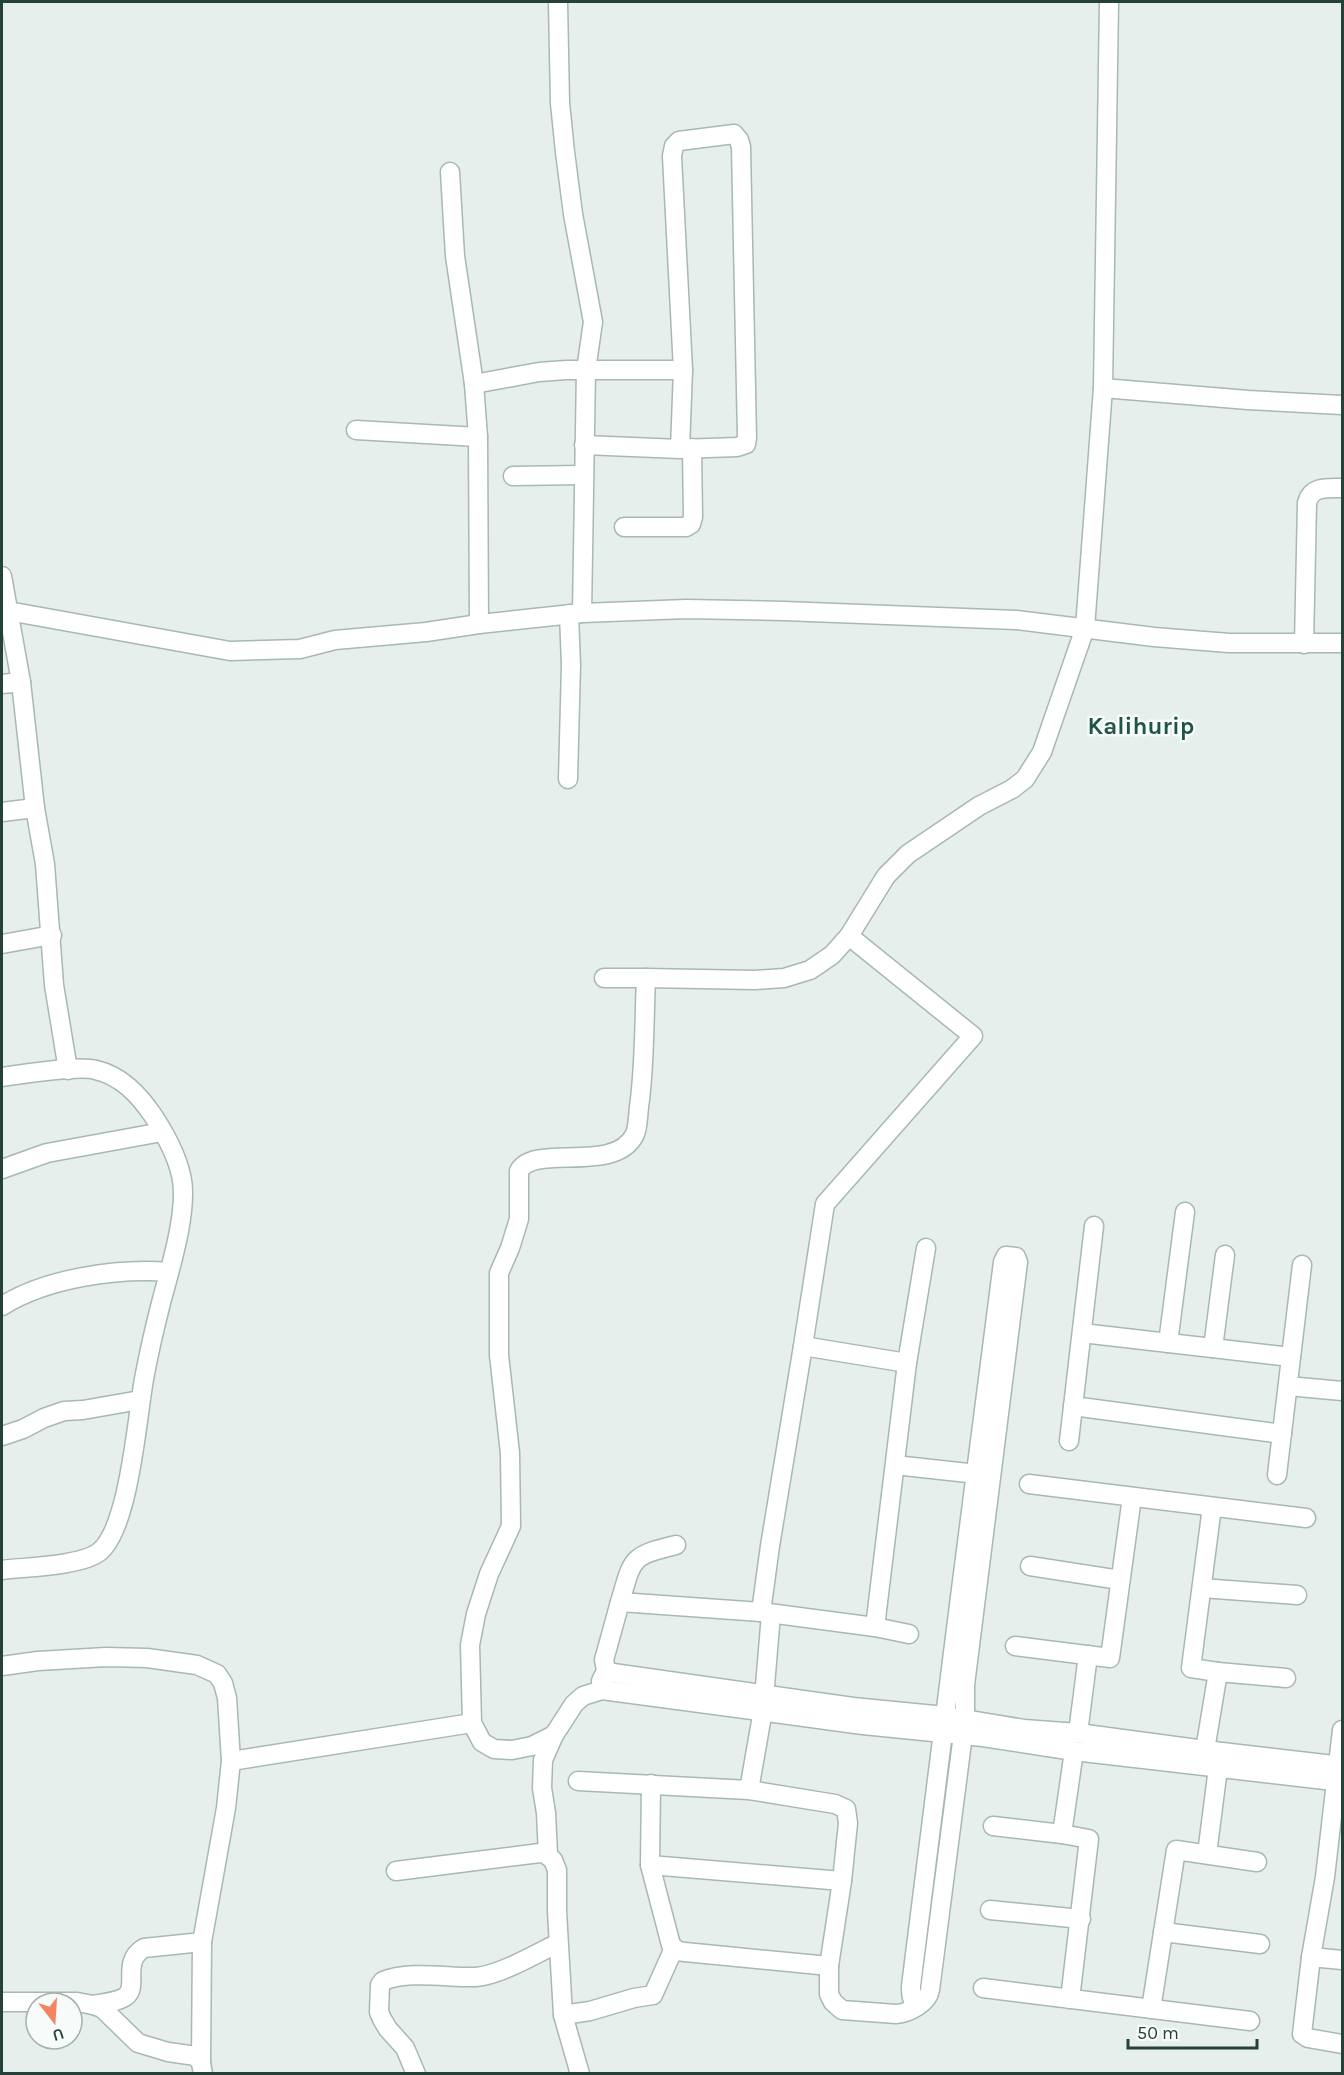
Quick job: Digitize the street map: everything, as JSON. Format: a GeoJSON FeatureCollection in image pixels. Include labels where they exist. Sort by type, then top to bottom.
{"type":"FeatureCollection","features":[{"type":"Feature","properties":{"kind":"street"},"geometry":{"type":"LineString","coordinates":[[558,2],[560,103],[565,152],[573,214],[593,322],[586,370],[583,475],[571,665],[568,779]]}},
{"type":"Feature","properties":{"kind":"street"},"geometry":{"type":"LineString","coordinates":[[604,978],[755,980],[784,978],[810,970],[832,955],[849,936],[886,876],[908,854],[979,806],[1012,789],[1025,779],[1042,752],[1085,628],[1103,388],[1109,2]]}},
{"type":"Feature","properties":{"kind":"street"},"geometry":{"type":"LineString","coordinates":[[584,444],[686,448],[737,447],[746,444],[741,147],[734,134],[679,141],[674,146],[672,156],[686,448],[693,517],[691,524],[686,527],[624,527]]}},
{"type":"Feature","properties":{"kind":"street"},"geometry":{"type":"LineString","coordinates":[[450,172],[455,256],[474,384],[478,437],[479,624]]}},
{"type":"Feature","properties":{"kind":"street"},"geometry":{"type":"LineString","coordinates":[[474,384],[539,372],[683,370]]}},
{"type":"Feature","properties":{"kind":"street"},"geometry":{"type":"LineString","coordinates":[[1103,388],[1342,405]]}},
{"type":"Feature","properties":{"kind":"street"},"geometry":{"type":"LineString","coordinates":[[356,430],[478,437]]}},
{"type":"Feature","properties":{"kind":"street"},"geometry":{"type":"LineString","coordinates":[[513,476],[583,475]]}},
{"type":"Feature","properties":{"kind":"street"},"geometry":{"type":"LineString","coordinates":[[1304,644],[1308,496],[1320,489],[1342,488]]}},
{"type":"Feature","properties":{"kind":"street"},"geometry":{"type":"LineString","coordinates":[[2,576],[21,682],[35,808],[45,864],[54,985],[68,1070]]}},
{"type":"Feature","properties":{"kind":"street"},"geometry":{"type":"LineString","coordinates":[[8,611],[230,651],[300,649],[335,640],[426,632],[575,613],[686,609],[1016,620],[1154,637],[1218,642],[1342,643]]}},
{"type":"Feature","properties":{"kind":"street"},"geometry":{"type":"LineString","coordinates":[[2,684],[21,682]]}},
{"type":"Feature","properties":{"kind":"street"},"geometry":{"type":"LineString","coordinates":[[2,812],[35,808]]}},
{"type":"Feature","properties":{"kind":"street"},"geometry":{"type":"LineString","coordinates":[[2,944],[52,935]]}},
{"type":"Feature","properties":{"kind":"street"},"geometry":{"type":"LineString","coordinates":[[749,1790],[764,1702],[770,1546],[825,1204],[973,1036],[849,936]]}},
{"type":"Feature","properties":{"kind":"street"},"geometry":{"type":"LineString","coordinates":[[554,1735],[524,1748],[494,1749],[482,1742],[472,1723],[470,1645],[476,1614],[489,1574],[512,1526],[510,1453],[499,1355],[499,1273],[519,1219],[519,1171],[526,1163],[614,1154],[626,1147],[636,1133],[646,978]]}},
{"type":"Feature","properties":{"kind":"street"},"geometry":{"type":"LineString","coordinates":[[2,1077],[68,1070],[95,1070],[116,1078],[134,1090],[174,1152],[182,1177],[179,1226],[152,1341],[140,1400],[131,1464],[116,1527],[99,1552],[84,1560],[2,1570]]}},
{"type":"Feature","properties":{"kind":"street"},"geometry":{"type":"LineString","coordinates":[[2,1169],[47,1152],[162,1132]]}},
{"type":"Feature","properties":{"kind":"street"},"geometry":{"type":"LineString","coordinates":[[1168,1343],[1185,1212]]}},
{"type":"Feature","properties":{"kind":"street"},"geometry":{"type":"LineString","coordinates":[[1069,1441],[1094,1226]]}},
{"type":"Feature","properties":{"kind":"street"},"geometry":{"type":"LineString","coordinates":[[875,1627],[907,1363],[926,1248]]}},
{"type":"Feature","properties":{"kind":"street"},"geometry":{"type":"LineString","coordinates":[[1213,1348],[1225,1255]]}},
{"type":"Feature","properties":{"kind":"street"},"geometry":{"type":"LineString","coordinates":[[1277,1475],[1302,1265]]}},
{"type":"Feature","properties":{"kind":"street"},"geometry":{"type":"LineString","coordinates":[[2,1306],[40,1287],[58,1283],[110,1274],[169,1272]]}},
{"type":"Feature","properties":{"kind":"street"},"geometry":{"type":"LineString","coordinates":[[1082,1333],[1291,1358]]}},
{"type":"Feature","properties":{"kind":"street"},"geometry":{"type":"LineString","coordinates":[[803,1346],[907,1363]]}},
{"type":"Feature","properties":{"kind":"street"},"geometry":{"type":"LineString","coordinates":[[579,1781],[749,1790],[836,1804],[846,1809],[848,1823],[829,1966],[829,1994],[833,2002],[842,2010],[903,2014],[927,2000],[930,1990],[958,1684],[998,1360],[977,1474],[969,1587]]}},
{"type":"Feature","properties":{"kind":"street"},"geometry":{"type":"LineString","coordinates":[[1288,1386],[1342,1391]]}},
{"type":"Feature","properties":{"kind":"street"},"geometry":{"type":"LineString","coordinates":[[2,1436],[64,1412],[140,1400]]}},
{"type":"Feature","properties":{"kind":"street"},"geometry":{"type":"LineString","coordinates":[[1073,1406],[1282,1434]]}},
{"type":"Feature","properties":{"kind":"street"},"geometry":{"type":"LineString","coordinates":[[895,1465],[977,1474]]}},
{"type":"Feature","properties":{"kind":"street"},"geometry":{"type":"LineString","coordinates":[[1029,1484],[1306,1518]]}},
{"type":"Feature","properties":{"kind":"street"},"geometry":{"type":"LineString","coordinates":[[1015,1646],[1110,1658],[1132,1497]]}},
{"type":"Feature","properties":{"kind":"street"},"geometry":{"type":"LineString","coordinates":[[1212,1507],[1191,1668],[1286,1678]]}},
{"type":"Feature","properties":{"kind":"street"},"geometry":{"type":"LineString","coordinates":[[604,1682],[604,1660],[629,1570],[644,1553],[676,1545]]}},
{"type":"Feature","properties":{"kind":"street"},"geometry":{"type":"LineString","coordinates":[[1030,1566],[1120,1580]]}},
{"type":"Feature","properties":{"kind":"street"},"geometry":{"type":"LineString","coordinates":[[1202,1588],[1297,1595]]}},
{"type":"Feature","properties":{"kind":"street"},"geometry":{"type":"LineString","coordinates":[[620,1602],[766,1613],[875,1627],[909,1635]]}},
{"type":"Feature","properties":{"kind":"street"},"geometry":{"type":"LineString","coordinates":[[1078,1733],[1088,1655]]}},
{"type":"Feature","properties":{"kind":"street"},"geometry":{"type":"LineString","coordinates":[[2,1666],[38,1661],[106,1657],[147,1658],[197,1665],[217,1674],[223,1683],[227,1698],[231,1761],[226,1808],[202,1942],[202,2068]]}},
{"type":"Feature","properties":{"kind":"street"},"geometry":{"type":"LineString","coordinates":[[1205,1750],[1218,1672]]}},
{"type":"Feature","properties":{"kind":"street"},"geometry":{"type":"LineString","coordinates":[[580,2073],[563,2015],[558,1943],[558,1877],[555,1864],[548,1855],[541,1774],[543,1760],[554,1735],[574,1704],[613,1673],[764,1702],[853,1707],[954,1725],[1074,1751],[1218,1767],[1340,1773]]}},
{"type":"Feature","properties":{"kind":"street"},"geometry":{"type":"LineString","coordinates":[[231,1761],[472,1723]]}},
{"type":"Feature","properties":{"kind":"street"},"geometry":{"type":"LineString","coordinates":[[954,1725],[1078,1733],[1205,1750],[1340,1773]]}},
{"type":"Feature","properties":{"kind":"street"},"geometry":{"type":"LineString","coordinates":[[1342,1730],[1334,1878],[1311,1957],[1302,2034],[1308,2038],[1342,2044]]}},
{"type":"Feature","properties":{"kind":"street"},"geometry":{"type":"LineString","coordinates":[[1062,1834],[1074,1751]]}},
{"type":"Feature","properties":{"kind":"street"},"geometry":{"type":"LineString","coordinates":[[1207,1854],[1218,1767]]}},
{"type":"Feature","properties":{"kind":"street"},"geometry":{"type":"LineString","coordinates":[[651,1784],[650,1865],[670,1945],[685,1952],[829,1966]]}},
{"type":"Feature","properties":{"kind":"street"},"geometry":{"type":"LineString","coordinates":[[993,1826],[1089,1839],[1070,1999]]}},
{"type":"Feature","properties":{"kind":"street"},"geometry":{"type":"LineString","coordinates":[[1151,2008],[1176,1850],[1257,1862]]}},
{"type":"Feature","properties":{"kind":"street"},"geometry":{"type":"LineString","coordinates":[[396,1871],[540,1853],[548,1855]]}},
{"type":"Feature","properties":{"kind":"street"},"geometry":{"type":"LineString","coordinates":[[650,1865],[842,1881]]}},
{"type":"Feature","properties":{"kind":"street"},"geometry":{"type":"LineString","coordinates":[[990,1910],[1081,1919]]}},
{"type":"Feature","properties":{"kind":"street"},"geometry":{"type":"LineString","coordinates":[[1163,1932],[1260,1944]]}},
{"type":"Feature","properties":{"kind":"street"},"geometry":{"type":"LineString","coordinates":[[93,2005],[126,1996],[130,1990],[132,1960],[136,1953],[144,1948],[202,1942]]}},
{"type":"Feature","properties":{"kind":"street"},"geometry":{"type":"LineString","coordinates":[[416,2073],[405,2048],[382,2019],[380,1985],[383,1981],[412,1976],[478,1977],[498,1972],[558,1943]]}},
{"type":"Feature","properties":{"kind":"street"},"geometry":{"type":"LineString","coordinates":[[563,2015],[590,2011],[653,1995],[674,1948]]}},
{"type":"Feature","properties":{"kind":"street"},"geometry":{"type":"LineString","coordinates":[[1311,1957],[1342,1960]]}},
{"type":"Feature","properties":{"kind":"street"},"geometry":{"type":"LineString","coordinates":[[983,1988],[1250,2021]]}},
{"type":"Feature","properties":{"kind":"street"},"geometry":{"type":"LineString","coordinates":[[2,2002],[77,2002],[93,2005],[102,2008],[138,2043],[168,2052],[196,2056],[202,2068]]}},
{"type":"Feature","properties":{"kind":"district","name":"Kalihurip"},"geometry":{"type":"Point","coordinates":[1141,726]}}]}
